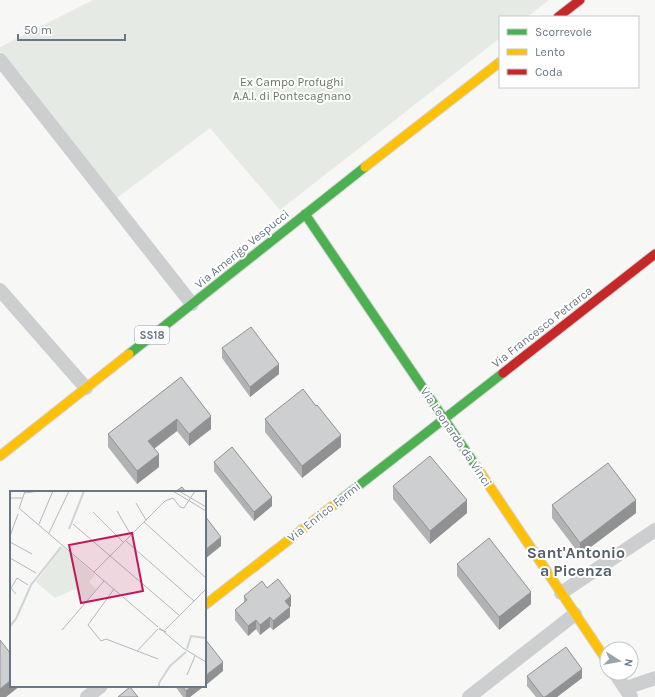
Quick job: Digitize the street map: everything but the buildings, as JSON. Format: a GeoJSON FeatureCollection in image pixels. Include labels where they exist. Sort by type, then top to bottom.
{"type":"FeatureCollection","features":[{"type":"Feature","properties":{"kind":"street"},"geometry":{"type":"LineString","coordinates":[[559,16],[580,0]]}},
{"type":"Feature","properties":{"kind":"street"},"geometry":{"type":"LineString","coordinates":[[0,60],[192,304]]}},
{"type":"Feature","properties":{"kind":"street","name":"Via Amerigo Vespucci"},"geometry":{"type":"LineString","coordinates":[[0,456],[305,214],[499,63]]}},
{"type":"Feature","properties":{"kind":"street","name":"Via Leonardo da Vinci"},"geometry":{"type":"LineString","coordinates":[[305,214],[599,649]]}},
{"type":"Feature","properties":{"kind":"street","name":"Via Francesco Petrarca"},"geometry":{"type":"LineString","coordinates":[[443,419],[655,254]]}},
{"type":"Feature","properties":{"kind":"street"},"geometry":{"type":"LineString","coordinates":[[0,290],[86,388]]}},
{"type":"Feature","properties":{"kind":"street","name":"Via Enrico Fermi"},"geometry":{"type":"LineString","coordinates":[[206,604],[443,419]]}},
{"type":"Feature","properties":{"kind":"street"},"geometry":{"type":"LineString","coordinates":[[561,593],[655,530]]}},
{"type":"Feature","properties":{"kind":"street"},"geometry":{"type":"LineString","coordinates":[[469,697],[575,614]]}},
{"type":"Feature","properties":{"kind":"street"},"geometry":{"type":"LineString","coordinates":[[620,681],[628,693],[655,678]]}},
{"type":"Feature","properties":{"kind":"street"},"geometry":{"type":"LineString","coordinates":[[87,697],[100,687]]}},
{"type":"Feature","properties":{"kind":"green space","name":"Ex Campo Profughi A.A.I. di Pontecagnano"},"geometry":{"type":"Polygon","coordinates":[[[93,0],[549,0],[528,16],[499,16],[499,39],[280,210],[210,128],[117,198],[0,51],[0,47],[93,0]]]}},
{"type":"Feature","properties":{"kind":"traffic: fast"},"geometry":{"type":"LineString","coordinates":[[129,354],[365,167]]}},
{"type":"Feature","properties":{"kind":"traffic: fast"},"geometry":{"type":"LineString","coordinates":[[305,214],[476,466]]}},
{"type":"Feature","properties":{"kind":"traffic: fast"},"geometry":{"type":"LineString","coordinates":[[335,504],[503,373]]}},
{"type":"Feature","properties":{"kind":"traffic: slow"},"geometry":{"type":"LineString","coordinates":[[365,167],[499,63]]}},
{"type":"Feature","properties":{"kind":"traffic: slow"},"geometry":{"type":"LineString","coordinates":[[0,456],[129,354]]}},
{"type":"Feature","properties":{"kind":"traffic: slow"},"geometry":{"type":"LineString","coordinates":[[476,466],[599,649]]}},
{"type":"Feature","properties":{"kind":"traffic: slow"},"geometry":{"type":"LineString","coordinates":[[206,604],[335,504]]}},
{"type":"Feature","properties":{"kind":"traffic: jam"},"geometry":{"type":"LineString","coordinates":[[559,16],[580,0]]}},
{"type":"Feature","properties":{"kind":"traffic: jam"},"geometry":{"type":"LineString","coordinates":[[503,373],[655,254]]}},
{"type":"Feature","properties":{"kind":"district","name":"Sant'Antonio a Picenza"},"geometry":{"type":"Point","coordinates":[576,561]}}]}
